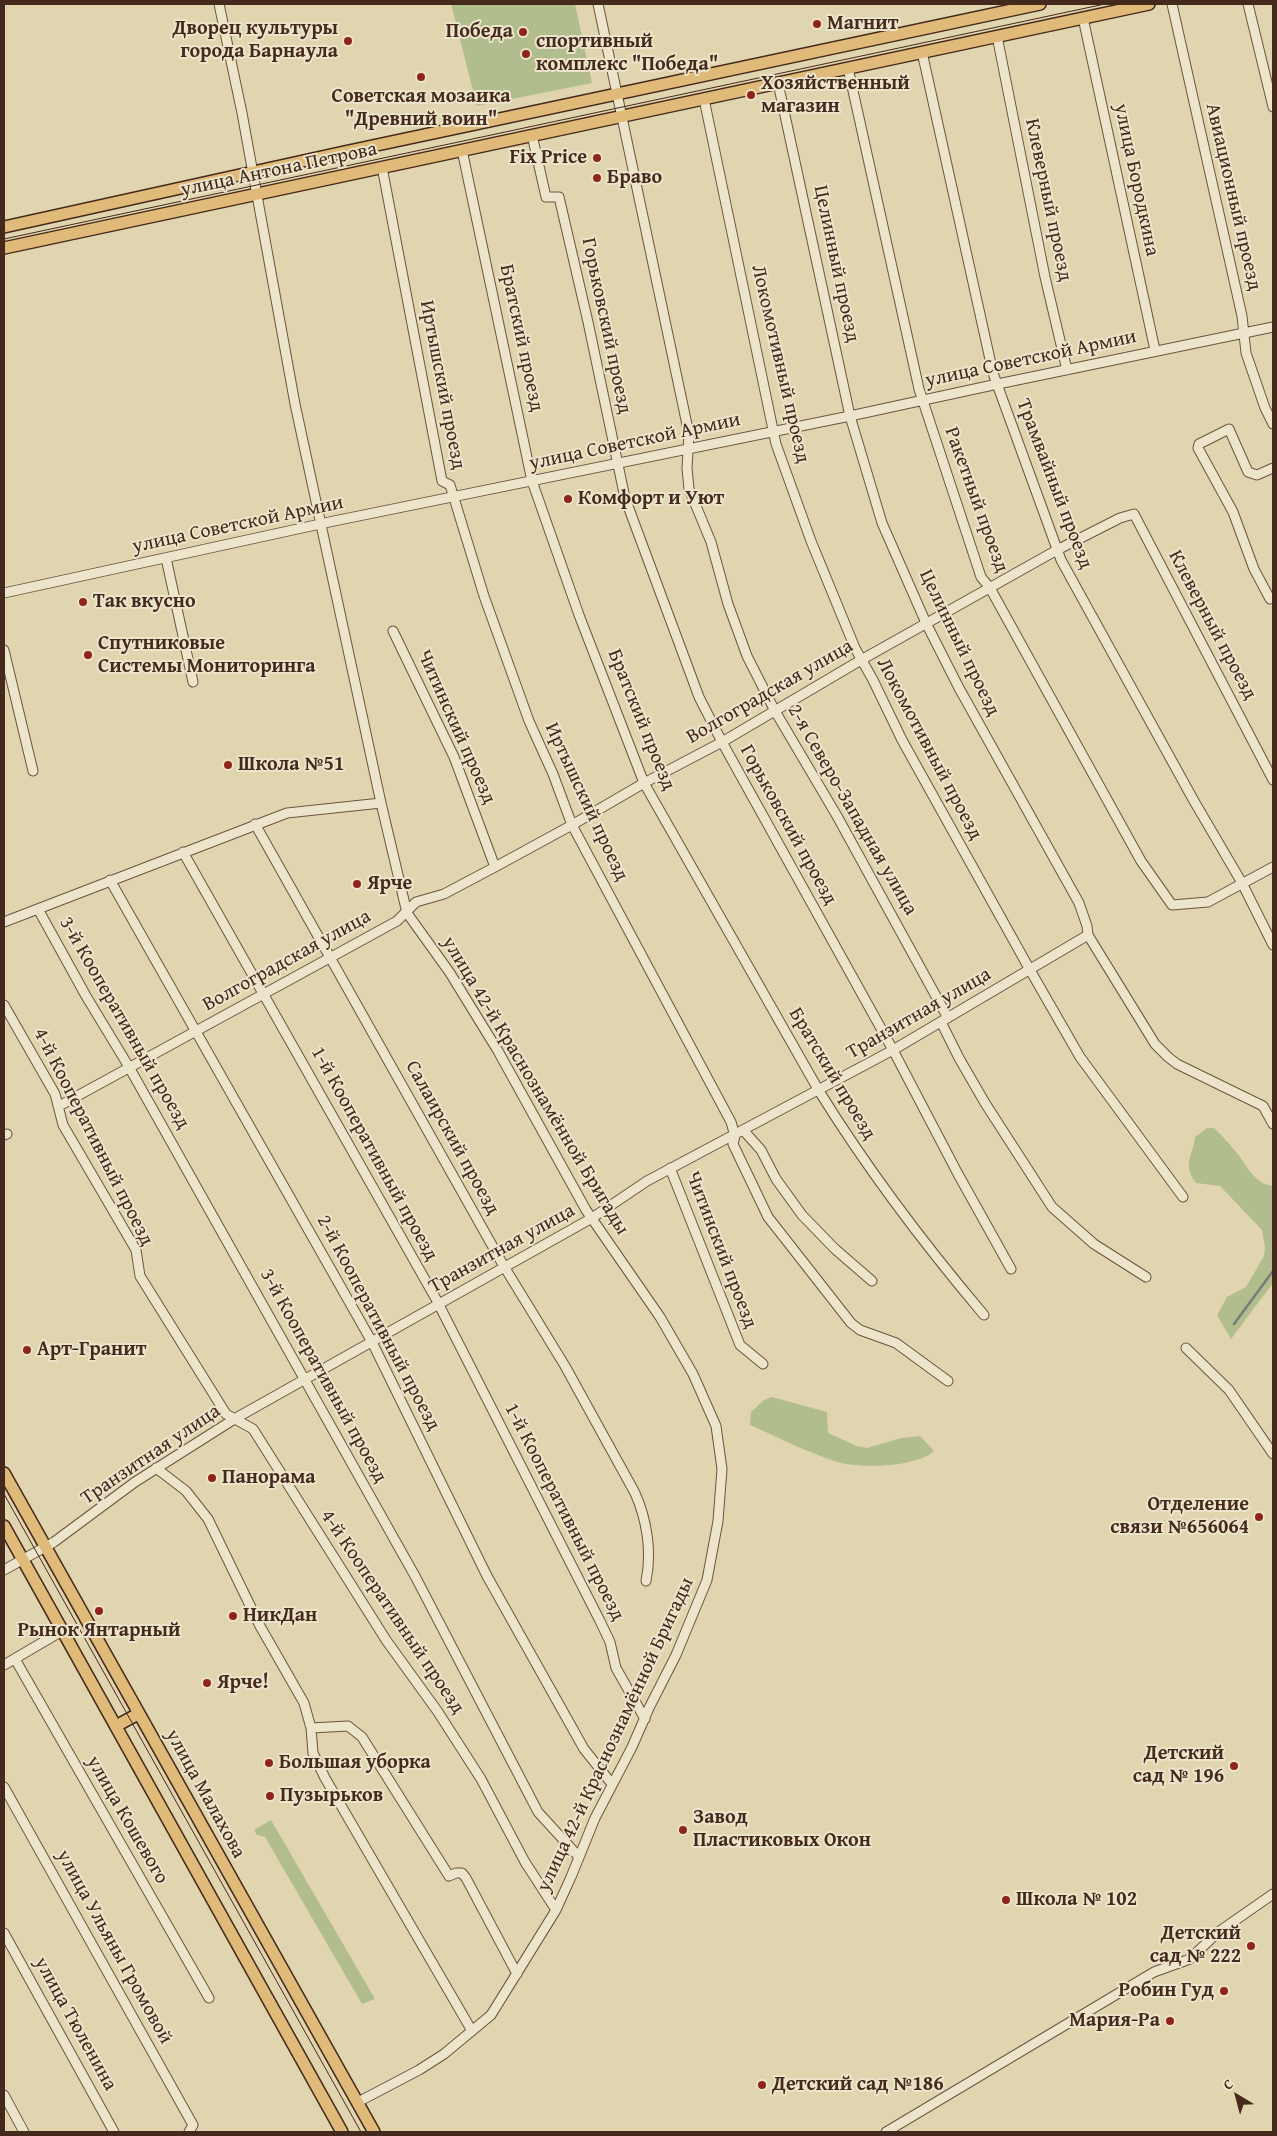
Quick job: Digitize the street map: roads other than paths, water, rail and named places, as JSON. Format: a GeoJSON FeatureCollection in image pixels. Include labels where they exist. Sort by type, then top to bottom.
{"type":"FeatureCollection","features":[{"type":"Feature","properties":{"kind":"main road","name":"улица Антона Петрова"},"geometry":{"type":"LineString","coordinates":[[4,227],[1040,4]]}},
{"type":"Feature","properties":{"kind":"main road","name":"улица Антона Петрова"},"geometry":{"type":"LineString","coordinates":[[4,248],[1149,4]]}},
{"type":"Feature","properties":{"kind":"main road","name":"улица Малахова"},"geometry":{"type":"LineString","coordinates":[[4,1474],[374,2132]]}},
{"type":"Feature","properties":{"kind":"main road"},"geometry":{"type":"LineString","coordinates":[[4,1526],[342,2132]]}},
{"type":"Feature","properties":{"kind":"main road"},"geometry":{"type":"LineString","coordinates":[[116,1726],[138,1714]]}},
{"type":"Feature","properties":{"kind":"street","name":"улица 42-й Краснознамённой Бригады"},"geometry":{"type":"LineString","coordinates":[[218,4],[242,113],[282,338],[320,524],[380,803],[407,913],[450,973],[488,1034],[592,1218],[660,1317],[693,1374],[716,1426],[722,1469],[718,1521],[707,1580],[676,1655],[612,1784],[556,1910],[491,2015],[444,2054],[419,2070],[358,2102]]}},
{"type":"Feature","properties":{"kind":"street","name":"2-я Северо-Западная улица"},"geometry":{"type":"LineString","coordinates":[[598,4],[689,434],[687,468],[689,489],[711,542],[728,604],[747,656],[775,711],[837,816],[945,1020],[959,1058],[994,1119],[1052,1207],[1094,1244],[1146,1277]]}},
{"type":"Feature","properties":{"kind":"street","name":"Авиационный проезд"},"geometry":{"type":"LineString","coordinates":[[1172,4],[1244,333],[1246,354],[1273,424]]}},
{"type":"Feature","properties":{"kind":"street"},"geometry":{"type":"LineString","coordinates":[[1248,4],[1273,107]]}},
{"type":"Feature","properties":{"kind":"street","name":"улица Бородкина"},"geometry":{"type":"LineString","coordinates":[[1083,18],[1155,350]]}},
{"type":"Feature","properties":{"kind":"street","name":"Клеверный проезд"},"geometry":{"type":"LineString","coordinates":[[997,36],[1067,370]]}},
{"type":"Feature","properties":{"kind":"street","name":"Трамвайный проезд"},"geometry":{"type":"LineString","coordinates":[[922,52],[997,384],[1057,550],[1194,801],[1242,883],[1273,945]]}},
{"type":"Feature","properties":{"kind":"street","name":"Ракетный проезд"},"geometry":{"type":"LineString","coordinates":[[848,68],[922,400],[981,577],[990,588],[1141,861],[1172,905],[1208,902],[1242,883]]}},
{"type":"Feature","properties":{"kind":"street","name":"Целинный проезд"},"geometry":{"type":"LineString","coordinates":[[778,83],[850,416],[882,522],[926,623],[958,688],[1079,903],[1088,926],[1088,935],[1132,1003],[1155,1044],[1177,1064],[1263,1106],[1273,1124]]}},
{"type":"Feature","properties":{"kind":"street","name":"Локомотивный проезд"},"geometry":{"type":"LineString","coordinates":[[704,99],[776,444],[811,541],[861,660],[873,680],[902,740],[1080,1057],[1184,1196]]}},
{"type":"Feature","properties":{"kind":"street","name":"Горьковский проезд"},"geometry":{"type":"LineString","coordinates":[[532,135],[546,196],[559,197],[594,349],[624,498],[699,697],[722,742],[894,1050],[958,1174],[1011,1269]]}},
{"type":"Feature","properties":{"kind":"street","name":"Братский проезд"},"geometry":{"type":"LineString","coordinates":[[462,150],[532,481],[579,615],[644,782],[819,1091],[894,1202],[984,1315]]}},
{"type":"Feature","properties":{"kind":"street","name":"Иртышский проезд"},"geometry":{"type":"LineString","coordinates":[[382,167],[442,481],[450,484],[484,596],[529,721],[553,774],[572,825],[731,1122],[735,1136],[733,1144],[768,1217],[851,1324],[860,1330],[896,1343],[948,1380]]}},
{"type":"Feature","properties":{"kind":"street","name":"улица Советской Армии"},"geometry":{"type":"LineString","coordinates":[[4,593],[320,524],[773,432],[1273,326]]}},
{"type":"Feature","properties":{"kind":"street"},"geometry":{"type":"LineString","coordinates":[[1270,599],[1254,569],[1233,512],[1198,448],[1201,441],[1229,429],[1248,472],[1257,476],[1273,468]]}},
{"type":"Feature","properties":{"kind":"street","name":"Клеверный проезд"},"geometry":{"type":"LineString","coordinates":[[1134,514],[1273,780]]}},
{"type":"Feature","properties":{"kind":"street","name":"Волгоградская улица"},"geometry":{"type":"LineString","coordinates":[[59,1106],[397,921],[416,902],[444,894],[495,867],[572,825],[644,782],[722,742],[861,660],[1057,550],[1120,518],[1134,514]]}},
{"type":"Feature","properties":{"kind":"street"},"geometry":{"type":"LineString","coordinates":[[166,558],[193,682]]}},
{"type":"Feature","properties":{"kind":"street","name":"Читинский проезд"},"geometry":{"type":"LineString","coordinates":[[393,631],[454,757],[495,867]]}},
{"type":"Feature","properties":{"kind":"street"},"geometry":{"type":"LineString","coordinates":[[4,650],[33,771]]}},
{"type":"Feature","properties":{"kind":"street"},"geometry":{"type":"LineString","coordinates":[[4,922],[287,812],[380,803]]}},
{"type":"Feature","properties":{"kind":"street","name":"Салаирский проезд"},"geometry":{"type":"LineString","coordinates":[[255,824],[506,1267],[565,1366],[641,1507],[644,1513],[650,1565],[646,1581]]}},
{"type":"Feature","properties":{"kind":"street","name":"1-й Кооперативный проезд"},"geometry":{"type":"LineString","coordinates":[[183,852],[264,993],[437,1305],[600,1621],[610,1642],[616,1668],[645,1719]]}},
{"type":"Feature","properties":{"kind":"street"},"geometry":{"type":"LineString","coordinates":[[1242,883],[1273,867]]}},
{"type":"Feature","properties":{"kind":"street","name":"2-й Кооперативный проезд"},"geometry":{"type":"LineString","coordinates":[[110,880],[372,1342],[487,1576],[584,1748],[612,1784]]}},
{"type":"Feature","properties":{"kind":"street","name":"3-й Кооперативный проезд"},"geometry":{"type":"LineString","coordinates":[[38,909],[415,1576],[538,1812],[579,1857]]}},
{"type":"Feature","properties":{"kind":"street","name":"Транзитная улица"},"geometry":{"type":"LineString","coordinates":[[4,1570],[45,1548],[156,1468],[236,1418],[592,1218],[670,1168],[735,1136],[775,1112],[819,1091],[894,1050],[1088,935]]}},
{"type":"Feature","properties":{"kind":"street","name":"4-й Кооперативный проезд"},"geometry":{"type":"LineString","coordinates":[[4,1005],[55,1094],[63,1125],[136,1250],[140,1276],[226,1414],[236,1418],[253,1430],[386,1640],[438,1712],[481,1779],[525,1862],[556,1910]]}},
{"type":"Feature","properties":{"kind":"street"},"geometry":{"type":"LineString","coordinates":[[744,1131],[761,1150],[776,1179],[802,1215],[835,1249],[872,1281]]}},
{"type":"Feature","properties":{"kind":"street","name":"Читинский проезд"},"geometry":{"type":"LineString","coordinates":[[670,1168],[740,1345],[763,1364]]}},
{"type":"Feature","properties":{"kind":"street"},"geometry":{"type":"LineString","coordinates":[[1186,1348],[1229,1390],[1273,1454]]}},
{"type":"Feature","properties":{"kind":"street"},"geometry":{"type":"LineString","coordinates":[[156,1468],[186,1491],[208,1519],[260,1626],[304,1702],[311,1728],[313,1753],[325,1778],[472,2031]]}},
{"type":"Feature","properties":{"kind":"street"},"geometry":{"type":"LineString","coordinates":[[4,1666],[62,1632]]}},
{"type":"Feature","properties":{"kind":"street","name":"улица Кошевого"},"geometry":{"type":"LineString","coordinates":[[16,1659],[209,1998]]}},
{"type":"Feature","properties":{"kind":"street"},"geometry":{"type":"LineString","coordinates":[[311,1728],[348,1726],[362,1737],[449,1876],[456,1873],[462,1874],[466,1878],[517,1974]]}},
{"type":"Feature","properties":{"kind":"street","name":"улица Ульяны Громовой"},"geometry":{"type":"LineString","coordinates":[[4,1787],[191,2128]]}},
{"type":"Feature","properties":{"kind":"street"},"geometry":{"type":"LineString","coordinates":[[886,2132],[1154,1972],[1190,1959],[1217,1933],[1273,1894]]}},
{"type":"Feature","properties":{"kind":"street","name":"улица Тюленина"},"geometry":{"type":"LineString","coordinates":[[4,1932],[114,2132]]}},
{"type":"Feature","properties":{"kind":"street"},"geometry":{"type":"LineString","coordinates":[[4,2095],[24,2132]]}},
{"type":"Feature","properties":{"kind":"waterway"},"geometry":{"type":"LineString","coordinates":[[1234,1324],[1273,1271]]}},
{"type":"Feature","properties":{"kind":"tram line"},"geometry":{"type":"LineString","coordinates":[[4,239],[1105,4]]}},
{"type":"Feature","properties":{"kind":"tram line"},"geometry":{"type":"LineString","coordinates":[[4,1494],[361,2132]]}},
{"type":"Feature","properties":{"kind":"place","name":"Магнит"},"geometry":{"type":"Point","coordinates":[817,24]}},
{"type":"Feature","properties":{"kind":"place","name":"Победа"},"geometry":{"type":"Point","coordinates":[523,32]}},
{"type":"Feature","properties":{"kind":"place","name":"Дворец культуры города Барнаула"},"geometry":{"type":"Point","coordinates":[348,41]}},
{"type":"Feature","properties":{"kind":"place","name":"спортивный комплекс \"Победа\""},"geometry":{"type":"Point","coordinates":[526,54]}},
{"type":"Feature","properties":{"kind":"place","name":"Советская мозаика \"Древний воин\""},"geometry":{"type":"Point","coordinates":[421,77]}},
{"type":"Feature","properties":{"kind":"place","name":"Хозяйственный магазин"},"geometry":{"type":"Point","coordinates":[751,95]}},
{"type":"Feature","properties":{"kind":"place","name":"Fix Price"},"geometry":{"type":"Point","coordinates":[597,158]}},
{"type":"Feature","properties":{"kind":"place","name":"Браво"},"geometry":{"type":"Point","coordinates":[597,178]}},
{"type":"Feature","properties":{"kind":"place","name":"Комфорт и Уют"},"geometry":{"type":"Point","coordinates":[568,499]}},
{"type":"Feature","properties":{"kind":"place","name":"Так вкусно"},"geometry":{"type":"Point","coordinates":[83,602]}},
{"type":"Feature","properties":{"kind":"place","name":"Спутниковые Системы Мониторинга"},"geometry":{"type":"Point","coordinates":[88,655]}},
{"type":"Feature","properties":{"kind":"place","name":"Школа №51"},"geometry":{"type":"Point","coordinates":[228,765]}},
{"type":"Feature","properties":{"kind":"place","name":"Ярче"},"geometry":{"type":"Point","coordinates":[357,884]}},
{"type":"Feature","properties":{"kind":"place","name":"Арт-Гранит"},"geometry":{"type":"Point","coordinates":[27,1350]}},
{"type":"Feature","properties":{"kind":"place","name":"Панорама"},"geometry":{"type":"Point","coordinates":[212,1478]}},
{"type":"Feature","properties":{"kind":"place","name":"Отделение связи №656064"},"geometry":{"type":"Point","coordinates":[1259,1517]}},
{"type":"Feature","properties":{"kind":"place","name":"Рынок Янтарный"},"geometry":{"type":"Point","coordinates":[99,1611]}},
{"type":"Feature","properties":{"kind":"place","name":"НикДан"},"geometry":{"type":"Point","coordinates":[233,1616]}},
{"type":"Feature","properties":{"kind":"place","name":"Ярче!"},"geometry":{"type":"Point","coordinates":[207,1683]}},
{"type":"Feature","properties":{"kind":"place","name":"Большая уборка"},"geometry":{"type":"Point","coordinates":[269,1763]}},
{"type":"Feature","properties":{"kind":"place","name":"Детский сад № 196"},"geometry":{"type":"Point","coordinates":[1234,1766]}},
{"type":"Feature","properties":{"kind":"place","name":"Пузырьков"},"geometry":{"type":"Point","coordinates":[270,1796]}},
{"type":"Feature","properties":{"kind":"place","name":"Завод Пластиковых Окон"},"geometry":{"type":"Point","coordinates":[683,1830]}},
{"type":"Feature","properties":{"kind":"place","name":"Школа № 102"},"geometry":{"type":"Point","coordinates":[1006,1900]}},
{"type":"Feature","properties":{"kind":"place","name":"Детский сад № 222"},"geometry":{"type":"Point","coordinates":[1251,1946]}},
{"type":"Feature","properties":{"kind":"place","name":"Робин Гуд"},"geometry":{"type":"Point","coordinates":[1224,1991]}},
{"type":"Feature","properties":{"kind":"place","name":"Мария-Ра"},"geometry":{"type":"Point","coordinates":[1170,2021]}},
{"type":"Feature","properties":{"kind":"place","name":"Детский сад №186"},"geometry":{"type":"Point","coordinates":[762,2085]}}]}
